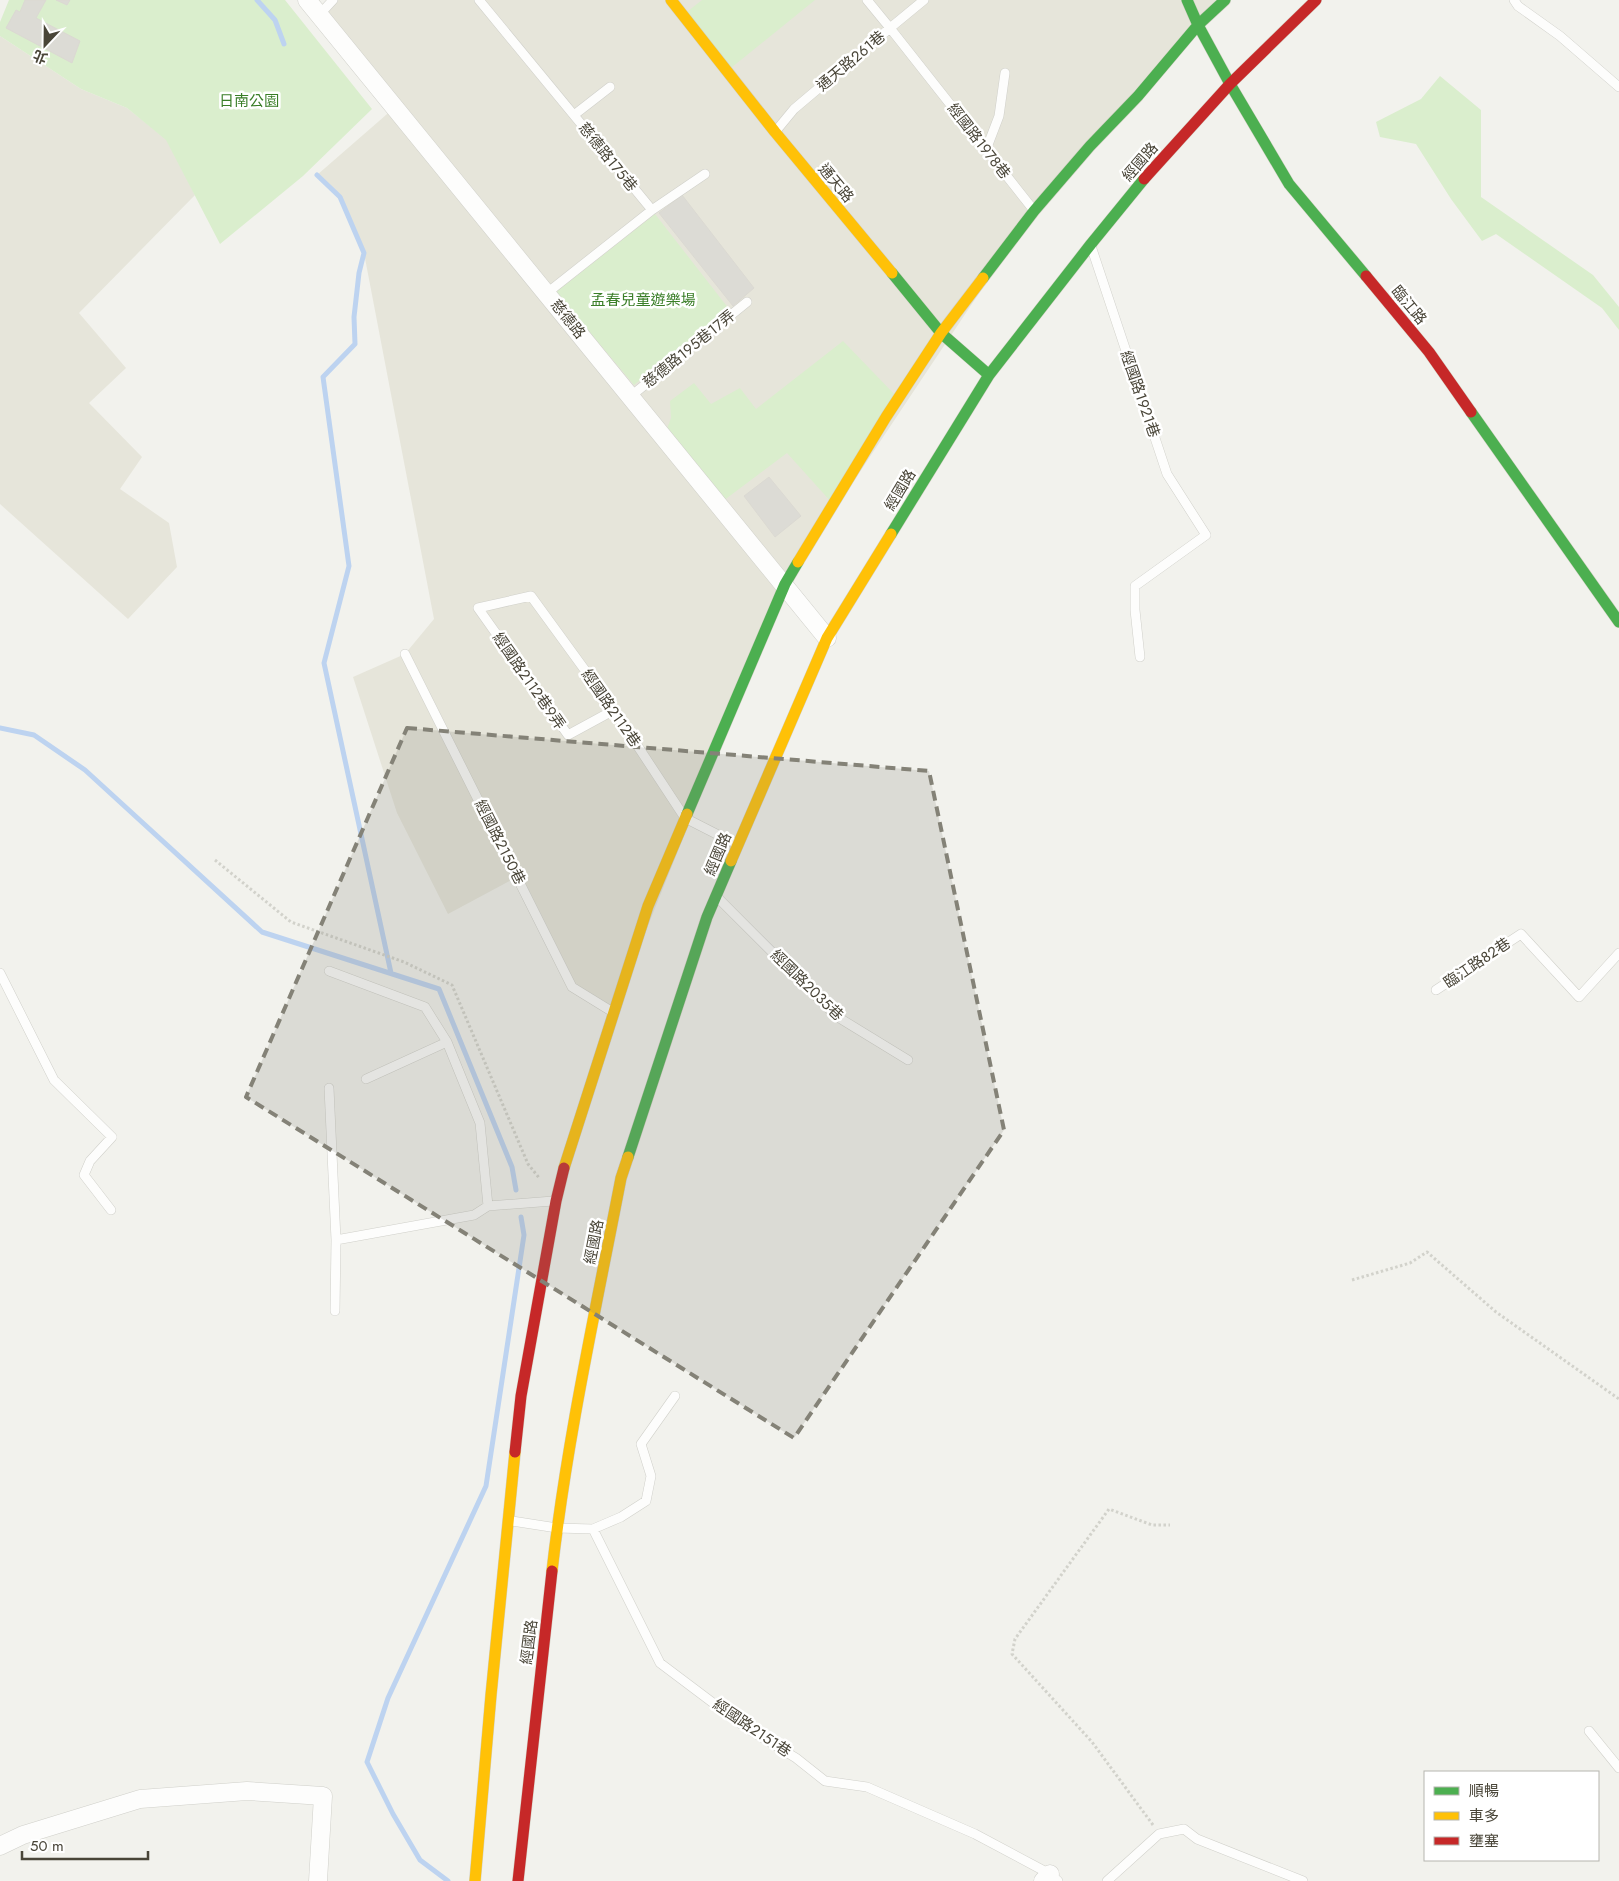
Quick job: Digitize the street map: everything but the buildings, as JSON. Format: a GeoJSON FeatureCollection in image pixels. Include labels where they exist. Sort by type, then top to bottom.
{"type":"FeatureCollection","features":[{"type":"Feature","properties":{"kind":"main road","name":"通天路"},"geometry":{"type":"LineString","coordinates":[[671,0],[775,132],[942,333],[989,375]]}},
{"type":"Feature","properties":{"kind":"main road","name":"臨江路"},"geometry":{"type":"LineString","coordinates":[[1187,0],[1198,26],[1230,84],[1289,184],[1428,352],[1619,622]]}},
{"type":"Feature","properties":{"kind":"main road"},"geometry":{"type":"LineString","coordinates":[[475,1881],[491,1695],[521,1396],[556,1201],[566,1160],[648,906],[785,584],[886,417],[942,333],[1034,212],[1090,146],[1138,96],[1198,26],[1225,0]]}},
{"type":"Feature","properties":{"kind":"main road","name":"經國路"},"geometry":{"type":"LineString","coordinates":[[518,1881],[557,1528],[579,1394],[621,1178],[707,917],[827,638],[989,375],[1090,244],[1147,176],[1230,84],[1316,0]]}},
{"type":"Feature","properties":{"kind":"street","name":"慈德路"},"geometry":{"type":"LineString","coordinates":[[307,0],[400,116],[632,396],[827,638]]}},
{"type":"Feature","properties":{"kind":"street"},"geometry":{"type":"LineString","coordinates":[[0,1846],[23,1834],[140,1799],[247,1791],[323,1796],[318,1881]]}},
{"type":"Feature","properties":{"kind":"lane"},"geometry":{"type":"LineString","coordinates":[[320,15],[334,0]]}},
{"type":"Feature","properties":{"kind":"lane","name":"慈德路175巷"},"geometry":{"type":"LineString","coordinates":[[479,0],[652,210]]}},
{"type":"Feature","properties":{"kind":"lane"},"geometry":{"type":"LineString","coordinates":[[867,0],[890,28],[924,0]]}},
{"type":"Feature","properties":{"kind":"lane"},"geometry":{"type":"LineString","coordinates":[[1514,0],[1518,6],[1560,36],[1619,87]]}},
{"type":"Feature","properties":{"kind":"lane","name":"通天路261巷"},"geometry":{"type":"LineString","coordinates":[[775,132],[794,109],[890,28],[924,71]]}},
{"type":"Feature","properties":{"kind":"lane","name":"經國路1978巷"},"geometry":{"type":"LineString","coordinates":[[924,71],[1034,212]]}},
{"type":"Feature","properties":{"kind":"lane"},"geometry":{"type":"LineString","coordinates":[[986,150],[999,116],[1005,73]]}},
{"type":"Feature","properties":{"kind":"lane"},"geometry":{"type":"LineString","coordinates":[[574,115],[610,87]]}},
{"type":"Feature","properties":{"kind":"lane"},"geometry":{"type":"LineString","coordinates":[[547,292],[652,210],[705,174]]}},
{"type":"Feature","properties":{"kind":"lane","name":"經國路1921巷"},"geometry":{"type":"LineString","coordinates":[[1090,244],[1167,474],[1206,535],[1135,586],[1135,610],[1140,657]]}},
{"type":"Feature","properties":{"kind":"lane","name":"慈德路195巷17弄"},"geometry":{"type":"LineString","coordinates":[[632,396],[747,302]]}},
{"type":"Feature","properties":{"kind":"lane","name":"經國路2112巷"},"geometry":{"type":"LineString","coordinates":[[478,608],[530,596],[614,710],[685,818],[738,845]]}},
{"type":"Feature","properties":{"kind":"lane","name":"經國路2112巷9弄"},"geometry":{"type":"LineString","coordinates":[[478,608],[568,735],[614,710]]}},
{"type":"Feature","properties":{"kind":"lane","name":"經國路2150巷"},"geometry":{"type":"LineString","coordinates":[[405,654],[572,987],[613,1013]]}},
{"type":"Feature","properties":{"kind":"lane","name":"經國路2035巷"},"geometry":{"type":"LineString","coordinates":[[716,896],[836,1016],[908,1060]]}},
{"type":"Feature","properties":{"kind":"lane","name":"臨江路82巷"},"geometry":{"type":"LineString","coordinates":[[1436,990],[1521,934],[1578,997],[1619,953]]}},
{"type":"Feature","properties":{"kind":"lane"},"geometry":{"type":"LineString","coordinates":[[329,971],[425,1007],[446,1042],[480,1123],[488,1206]]}},
{"type":"Feature","properties":{"kind":"lane"},"geometry":{"type":"LineString","coordinates":[[0,973],[54,1080],[112,1137],[90,1161],[84,1174],[111,1210]]}},
{"type":"Feature","properties":{"kind":"lane"},"geometry":{"type":"LineString","coordinates":[[366,1079],[446,1042]]}},
{"type":"Feature","properties":{"kind":"lane"},"geometry":{"type":"LineString","coordinates":[[329,1088],[336,1240],[335,1311]]}},
{"type":"Feature","properties":{"kind":"lane"},"geometry":{"type":"LineString","coordinates":[[336,1240],[474,1214],[488,1206],[556,1201]]}},
{"type":"Feature","properties":{"kind":"lane"},"geometry":{"type":"LineString","coordinates":[[509,1521],[557,1528],[593,1529],[621,1517],[646,1501],[651,1476],[641,1444],[676,1396]]}},
{"type":"Feature","properties":{"kind":"lane","name":"經國路2151巷"},"geometry":{"type":"LineString","coordinates":[[593,1529],[660,1663],[738,1721],[796,1758],[825,1781],[867,1787],[975,1834],[1050,1879]]}},
{"type":"Feature","properties":{"kind":"lane"},"geometry":{"type":"LineString","coordinates":[[1588,1731],[1619,1768]]}},
{"type":"Feature","properties":{"kind":"lane"},"geometry":{"type":"LineString","coordinates":[[1107,1881],[1159,1834],[1184,1829],[1198,1839],[1303,1881]]}},
{"type":"Feature","properties":{"kind":"path"},"geometry":{"type":"LineString","coordinates":[[1352,1280],[1410,1263],[1427,1252],[1496,1312],[1619,1399]]}},
{"type":"Feature","properties":{"kind":"path"},"geometry":{"type":"LineString","coordinates":[[1159,1834],[1092,1742],[1012,1654],[1015,1640],[1109,1509],[1152,1525],[1170,1525]]}},
{"type":"Feature","properties":{"kind":"highlighted area"},"geometry":{"type":"Polygon","coordinates":[[[407,728],[929,771],[1004,1130],[794,1438],[246,1097],[407,728]]]}},
{"type":"Feature","properties":{"kind":"shaded area"},"geometry":{"type":"Polygon","coordinates":[[[333,0],[1225,0],[1034,211],[785,584],[613,1013],[572,987],[517,877],[448,914],[397,813],[353,677],[405,654],[434,619],[364,253],[340,197],[317,175],[394,108],[319,15],[333,0]]]}},
{"type":"Feature","properties":{"kind":"shaded area"},"geometry":{"type":"Polygon","coordinates":[[[0,36],[81,89],[127,108],[167,140],[195,195],[79,313],[126,368],[89,403],[142,457],[120,489],[169,523],[177,567],[128,619],[0,504],[0,36]]]}},
{"type":"Feature","properties":{"kind":"green space","name":"日南公園"},"geometry":{"type":"Polygon","coordinates":[[[9,0],[285,0],[372,109],[303,176],[220,244],[166,140],[127,108],[81,89],[0,36],[0,22],[9,0]]]}},
{"type":"Feature","properties":{"kind":"green space"},"geometry":{"type":"Polygon","coordinates":[[[702,0],[815,0],[726,72],[683,15],[702,0]]]}},
{"type":"Feature","properties":{"kind":"green space"},"geometry":{"type":"Polygon","coordinates":[[[1440,76],[1481,110],[1481,197],[1593,275],[1619,307],[1619,330],[1602,308],[1496,234],[1482,241],[1451,199],[1416,144],[1380,137],[1376,122],[1421,99],[1440,76]]]}},
{"type":"Feature","properties":{"kind":"green space","name":"孟春兒童遊樂場"},"geometry":{"type":"Polygon","coordinates":[[[655,214],[729,309],[634,385],[556,292],[655,214]]]}},
{"type":"Feature","properties":{"kind":"green space"},"geometry":{"type":"Polygon","coordinates":[[[843,341],[898,398],[833,504],[787,453],[719,504],[664,437],[671,418],[670,401],[694,383],[711,404],[740,388],[756,409],[843,341]]]}},
{"type":"Feature","properties":{"kind":"waterway"},"geometry":{"type":"LineString","coordinates":[[257,0],[275,20],[284,44]]}},
{"type":"Feature","properties":{"kind":"waterway"},"geometry":{"type":"LineString","coordinates":[[317,175],[340,197],[364,253],[359,273],[354,317],[355,344],[323,377],[349,566],[324,663],[391,973]]}},
{"type":"Feature","properties":{"kind":"waterway"},"geometry":{"type":"LineString","coordinates":[[0,728],[34,735],[85,770],[262,932],[439,989],[512,1167],[516,1190]]}},
{"type":"Feature","properties":{"kind":"waterway"},"geometry":{"type":"LineString","coordinates":[[448,1881],[420,1860],[393,1814],[367,1762],[388,1698],[486,1486],[524,1235],[521,1217]]}},
{"type":"Feature","properties":{"kind":"traffic: fast"},"geometry":{"type":"LineString","coordinates":[[1187,0],[1198,25],[1230,84],[1289,184],[1366,276]]}},
{"type":"Feature","properties":{"kind":"traffic: fast"},"geometry":{"type":"LineString","coordinates":[[983,278],[1034,211],[1090,146],[1138,96],[1198,25],[1225,0]]}},
{"type":"Feature","properties":{"kind":"traffic: fast"},"geometry":{"type":"LineString","coordinates":[[891,534],[989,375],[1144,179]]}},
{"type":"Feature","properties":{"kind":"traffic: fast"},"geometry":{"type":"LineString","coordinates":[[892,273],[941,333],[989,375]]}},
{"type":"Feature","properties":{"kind":"traffic: fast"},"geometry":{"type":"LineString","coordinates":[[1471,412],[1619,622]]}},
{"type":"Feature","properties":{"kind":"traffic: fast"},"geometry":{"type":"LineString","coordinates":[[687,814],[785,584],[798,562]]}},
{"type":"Feature","properties":{"kind":"traffic: fast"},"geometry":{"type":"LineString","coordinates":[[628,1157],[707,917],[731,861]]}},
{"type":"Feature","properties":{"kind":"traffic: slow"},"geometry":{"type":"LineString","coordinates":[[671,0],[775,132],[892,273]]}},
{"type":"Feature","properties":{"kind":"traffic: slow"},"geometry":{"type":"LineString","coordinates":[[798,562],[886,417],[941,333],[983,278]]}},
{"type":"Feature","properties":{"kind":"traffic: slow"},"geometry":{"type":"LineString","coordinates":[[731,861],[827,638],[891,534]]}},
{"type":"Feature","properties":{"kind":"traffic: slow"},"geometry":{"type":"LineString","coordinates":[[564,1168],[648,906],[687,814]]}},
{"type":"Feature","properties":{"kind":"traffic: slow"},"geometry":{"type":"LineString","coordinates":[[552,1571],[558,1522],[583,1374],[621,1178],[628,1157]]}},
{"type":"Feature","properties":{"kind":"traffic: slow"},"geometry":{"type":"LineString","coordinates":[[475,1881],[515,1452]]}},
{"type":"Feature","properties":{"kind":"traffic: jam"},"geometry":{"type":"LineString","coordinates":[[1144,179],[1230,84],[1316,0]]}},
{"type":"Feature","properties":{"kind":"traffic: jam"},"geometry":{"type":"LineString","coordinates":[[1366,276],[1429,352],[1471,412]]}},
{"type":"Feature","properties":{"kind":"traffic: jam"},"geometry":{"type":"LineString","coordinates":[[515,1452],[521,1396],[556,1201],[564,1168]]}},
{"type":"Feature","properties":{"kind":"traffic: jam"},"geometry":{"type":"LineString","coordinates":[[518,1881],[552,1571]]}}]}
